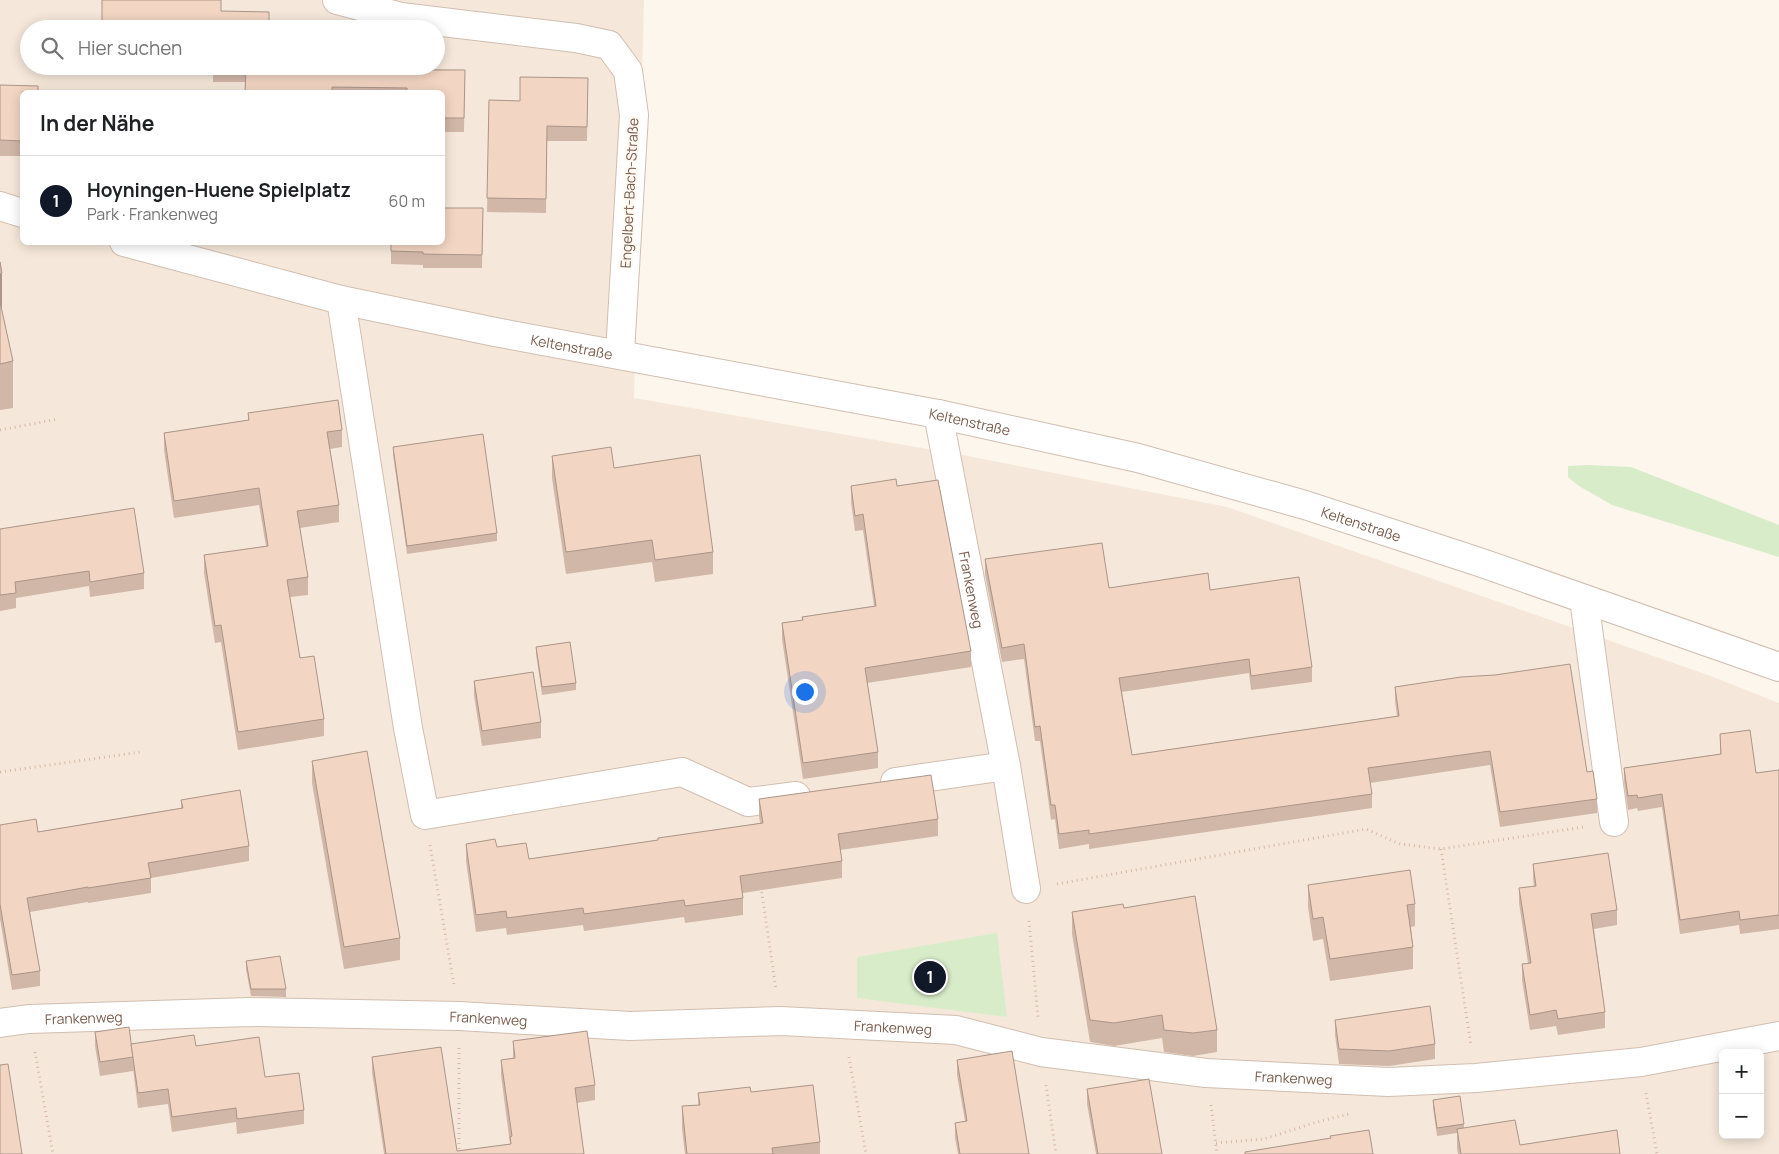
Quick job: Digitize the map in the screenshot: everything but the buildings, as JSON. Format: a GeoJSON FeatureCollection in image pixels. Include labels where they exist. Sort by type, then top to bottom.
{"type":"FeatureCollection","features":[{"type":"Feature","properties":{"kind":"street","name":"Engelbert-Bach-Straße"},"geometry":{"type":"LineString","coordinates":[[338,0],[401,17],[426,20]]}},
{"type":"Feature","properties":{"kind":"street","name":"Engelbert-Bach-Straße"},"geometry":{"type":"LineString","coordinates":[[445,22],[576,38],[609,45],[628,71],[634,115],[620,354]]}},
{"type":"Feature","properties":{"kind":"street"},"geometry":{"type":"LineString","coordinates":[[0,206],[20,212]]}},
{"type":"Feature","properties":{"kind":"street","name":"Keltenstraße"},"geometry":{"type":"LineString","coordinates":[[135,245],[341,300],[496,332],[938,414],[1138,458],[1305,505],[1479,562],[1779,667]]}},
{"type":"Feature","properties":{"kind":"street"},"geometry":{"type":"LineString","coordinates":[[341,300],[408,728],[425,815],[682,772],[748,802],[824,792]]}},
{"type":"Feature","properties":{"kind":"street","name":"Frankenweg"},"geometry":{"type":"LineString","coordinates":[[938,414],[1006,766],[1026,889]]}},
{"type":"Feature","properties":{"kind":"street"},"geometry":{"type":"LineString","coordinates":[[1584,600],[1614,822]]}},
{"type":"Feature","properties":{"kind":"street"},"geometry":{"type":"LineString","coordinates":[[872,785],[1006,766]]}},
{"type":"Feature","properties":{"kind":"street","name":"Frankenweg"},"geometry":{"type":"LineString","coordinates":[[0,1022],[29,1019],[249,1012],[459,1016],[630,1026],[780,1021],[956,1030],[1041,1052],[1206,1073],[1388,1082],[1476,1078],[1641,1062],[1779,1036]]}},
{"type":"Feature","properties":{"kind":"path"},"geometry":{"type":"LineString","coordinates":[[0,430],[58,419]]}},
{"type":"Feature","properties":{"kind":"path"},"geometry":{"type":"LineString","coordinates":[[0,772],[141,752]]}},
{"type":"Feature","properties":{"kind":"path"},"geometry":{"type":"LineString","coordinates":[[1056,1154],[1041,1052],[1026,889],[1366,829],[1400,844],[1441,849],[1614,822]]}},
{"type":"Feature","properties":{"kind":"path"},"geometry":{"type":"LineString","coordinates":[[1441,849],[1476,1078]]}},
{"type":"Feature","properties":{"kind":"path"},"geometry":{"type":"LineString","coordinates":[[759,878],[780,1021]]}},
{"type":"Feature","properties":{"kind":"path"},"geometry":{"type":"LineString","coordinates":[[29,1019],[53,1154]]}},
{"type":"Feature","properties":{"kind":"path"},"geometry":{"type":"LineString","coordinates":[[843,1024],[866,1154]]}},
{"type":"Feature","properties":{"kind":"path"},"geometry":{"type":"LineString","coordinates":[[1641,1062],[1657,1154]]}},
{"type":"Feature","properties":{"kind":"path"},"geometry":{"type":"LineString","coordinates":[[1206,1073],[1217,1154]]}},
{"type":"Feature","properties":{"kind":"path"},"geometry":{"type":"LineString","coordinates":[[1216,1143],[1264,1139],[1317,1122],[1350,1114]]}},
{"type":"Feature","properties":{"kind":"shaded area"},"geometry":{"type":"Polygon","coordinates":[[[0,0],[644,0],[634,398],[968,456],[1227,507],[1708,675],[1779,703],[1779,1154],[0,1154],[0,0]]]}},
{"type":"Feature","properties":{"kind":"green space"},"geometry":{"type":"Polygon","coordinates":[[[1568,466],[1631,467],[1779,525],[1779,557],[1612,505],[1579,486],[1568,477],[1568,466]]]}},
{"type":"Feature","properties":{"kind":"green space"},"geometry":{"type":"Polygon","coordinates":[[[997,933],[1007,1017],[857,998],[857,957],[997,933]]]}},
{"type":"Feature","properties":{"kind":"place","name":"Hoyningen-Huene Spielplatz"},"geometry":{"type":"Point","coordinates":[930,977]}}]}
